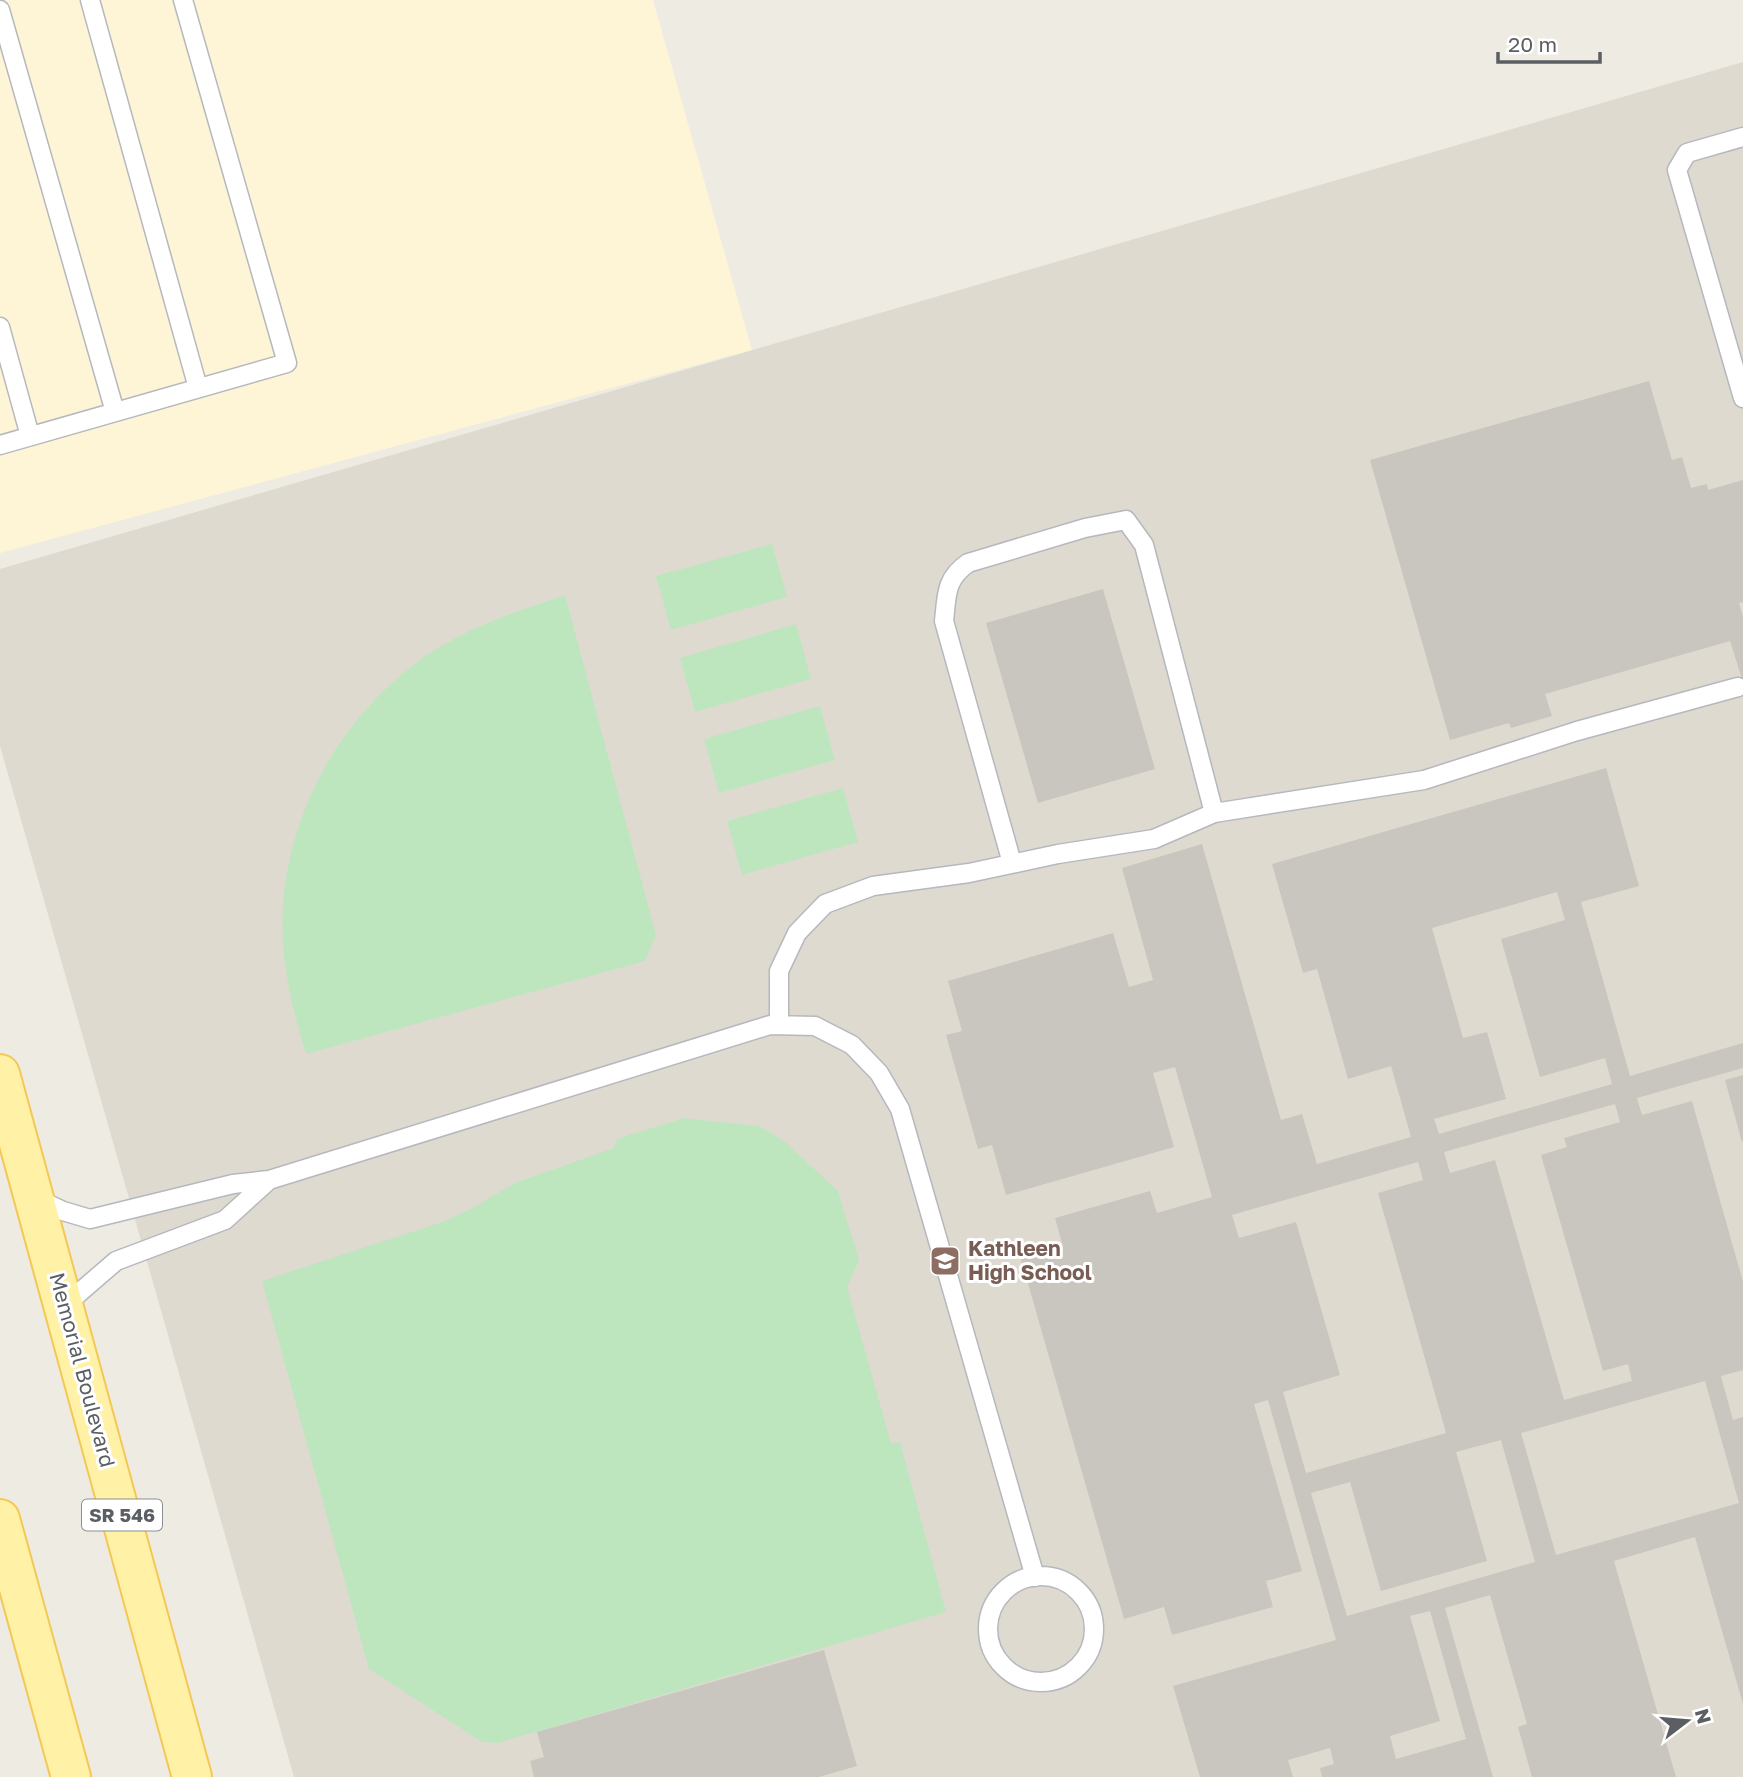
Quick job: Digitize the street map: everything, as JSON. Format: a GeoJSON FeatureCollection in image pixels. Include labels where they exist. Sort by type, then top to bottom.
{"type":"FeatureCollection","features":[{"type":"Feature","properties":{"kind":"main road","name":"Memorial Boulevard"},"geometry":{"type":"LineString","coordinates":[[2,1080],[192,1777]]}},
{"type":"Feature","properties":{"kind":"main road"},"geometry":{"type":"LineString","coordinates":[[0,1519],[71,1777]]}},
{"type":"Feature","properties":{"kind":"lane"},"geometry":{"type":"LineString","coordinates":[[90,0],[198,388]]}},
{"type":"Feature","properties":{"kind":"lane"},"geometry":{"type":"LineString","coordinates":[[0,445],[287,363],[183,0]]}},
{"type":"Feature","properties":{"kind":"lane"},"geometry":{"type":"LineString","coordinates":[[0,10],[115,412]]}},
{"type":"Feature","properties":{"kind":"lane"},"geometry":{"type":"LineString","coordinates":[[1743,137],[1687,153],[1678,170],[1743,398]]}},
{"type":"Feature","properties":{"kind":"lane"},"geometry":{"type":"LineString","coordinates":[[0,327],[30,436]]}},
{"type":"Feature","properties":{"kind":"lane"},"geometry":{"type":"LineString","coordinates":[[1012,863],[944,621],[947,594],[954,573],[968,563],[1084,528],[1126,520],[1144,545],[1214,813]]}},
{"type":"Feature","properties":{"kind":"lane"},"geometry":{"type":"LineString","coordinates":[[779,1025],[779,971],[796,933],[825,904],[873,886],[969,873],[1154,839],[1214,813],[1424,780],[1577,731],[1738,687]]}},
{"type":"Feature","properties":{"kind":"lane"},"geometry":{"type":"LineString","coordinates":[[35,1198],[63,1211],[90,1219],[233,1184],[269,1180],[770,1025],[815,1026],[852,1045],[879,1073],[900,1110],[1035,1577]]}},
{"type":"Feature","properties":{"kind":"lane"},"geometry":{"type":"LineString","coordinates":[[65,1305],[116,1261],[225,1220],[269,1180]]}},
{"type":"Feature","properties":{"kind":"lane"},"geometry":{"type":"LineString","coordinates":[[1045,1576],[1063,1581],[1078,1591],[1088,1605],[1093,1621],[1093,1639],[1087,1655],[1077,1669],[1062,1678],[1046,1682],[1029,1681],[1013,1674],[1000,1663],[991,1647],[988,1630],[991,1613],[999,1597],[1012,1585],[1035,1577],[1045,1576]]}},
{"type":"Feature","properties":{"kind":"shaded area"},"geometry":{"type":"Polygon","coordinates":[[[0,0],[653,0],[752,350],[0,553],[0,0]]]}},
{"type":"Feature","properties":{"kind":"shaded area","name":"Kathleen High School"},"geometry":{"type":"Polygon","coordinates":[[[1743,62],[1743,1777],[294,1777],[0,746],[0,569],[1743,62]]]}},
{"type":"Feature","properties":{"kind":"green space"},"geometry":{"type":"Polygon","coordinates":[[[772,544],[787,597],[671,630],[656,576],[772,544]]]}},
{"type":"Feature","properties":{"kind":"green space"},"geometry":{"type":"Polygon","coordinates":[[[565,595],[656,935],[645,961],[306,1054],[288,982],[283,945],[283,908],[297,831],[311,794],[329,760],[351,727],[377,697],[406,671],[438,648],[484,625],[565,595]]]}},
{"type":"Feature","properties":{"kind":"green space"},"geometry":{"type":"Polygon","coordinates":[[[796,624],[811,679],[695,712],[680,658],[796,624]]]}},
{"type":"Feature","properties":{"kind":"green space"},"geometry":{"type":"Polygon","coordinates":[[[820,706],[835,760],[719,793],[704,739],[820,706]]]}},
{"type":"Feature","properties":{"kind":"green space"},"geometry":{"type":"Polygon","coordinates":[[[843,788],[858,842],[742,875],[727,821],[843,788]]]}},
{"type":"Feature","properties":{"kind":"green space"},"geometry":{"type":"Polygon","coordinates":[[[684,1118],[759,1126],[784,1141],[838,1191],[859,1260],[847,1287],[891,1443],[900,1442],[946,1612],[498,1743],[482,1742],[369,1669],[262,1281],[442,1222],[471,1209],[517,1182],[614,1148],[617,1139],[684,1118]]]}},
{"type":"Feature","properties":{"kind":"building"},"geometry":{"type":"Polygon","coordinates":[[[1649,381],[1672,460],[1682,457],[1691,488],[1707,484],[1708,490],[1743,480],[1743,602],[1739,603],[1743,617],[1743,682],[1730,641],[1545,694],[1552,716],[1511,728],[1509,723],[1450,740],[1370,460],[1649,381]]]}},
{"type":"Feature","properties":{"kind":"building"},"geometry":{"type":"Polygon","coordinates":[[[1103,589],[1155,769],[1038,803],[986,623],[1103,589]]]}},
{"type":"Feature","properties":{"kind":"building"},"geometry":{"type":"Polygon","coordinates":[[[1606,768],[1639,886],[1581,902],[1630,1076],[1743,1043],[1743,1068],[1637,1098],[1642,1115],[1692,1101],[1743,1282],[1743,1370],[1721,1376],[1733,1420],[1743,1417],[1743,1704],[1695,1537],[1614,1561],[1676,1777],[1532,1777],[1518,1727],[1527,1724],[1490,1595],[1445,1608],[1493,1777],[1322,1777],[1320,1768],[1334,1764],[1330,1748],[1288,1760],[1293,1777],[1200,1777],[1173,1686],[1336,1640],[1268,1400],[1254,1404],[1302,1571],[1266,1581],[1273,1607],[1172,1635],[1164,1607],[1124,1619],[1021,1259],[1063,1247],[1055,1218],[1150,1191],[1157,1213],[1212,1197],[1175,1067],[1153,1073],[1174,1147],[1006,1195],[992,1145],[978,1149],[946,1035],[962,1031],[948,981],[1113,933],[1129,987],[1153,980],[1122,868],[1202,844],[1281,1120],[1302,1114],[1317,1164],[1411,1137],[1391,1066],[1348,1079],[1317,969],[1303,973],[1272,864],[1606,768]],[[1557,892],[1432,928],[1463,1038],[1487,1032],[1506,1099],[1434,1119],[1439,1134],[1612,1084],[1605,1058],[1540,1077],[1501,939],[1565,920],[1557,892]],[[1615,1104],[1444,1152],[1450,1173],[1495,1160],[1564,1400],[1632,1381],[1628,1364],[1603,1371],[1541,1155],[1567,1147],[1564,1138],[1620,1122],[1615,1104]],[[1418,1162],[1232,1215],[1239,1238],[1296,1222],[1340,1375],[1283,1392],[1306,1473],[1446,1433],[1378,1193],[1423,1180],[1418,1162]],[[1705,1381],[1521,1433],[1556,1555],[1739,1503],[1705,1381]],[[1501,1440],[1456,1452],[1487,1561],[1381,1591],[1350,1482],[1311,1493],[1347,1616],[1535,1562],[1501,1440]],[[1430,1611],[1410,1616],[1440,1721],[1390,1736],[1396,1759],[1466,1739],[1430,1611]]]}},
{"type":"Feature","properties":{"kind":"building"},"geometry":{"type":"Polygon","coordinates":[[[1743,1075],[1743,1141],[1742,1142],[1725,1080],[1743,1075]]]}},
{"type":"Feature","properties":{"kind":"building"},"geometry":{"type":"Polygon","coordinates":[[[824,1650],[857,1766],[819,1777],[534,1777],[530,1761],[544,1757],[537,1732],[824,1650]]]}},
{"type":"Feature","properties":{"kind":"place","name":"Kathleen High School"},"geometry":{"type":"Point","coordinates":[945,1261]}}]}
